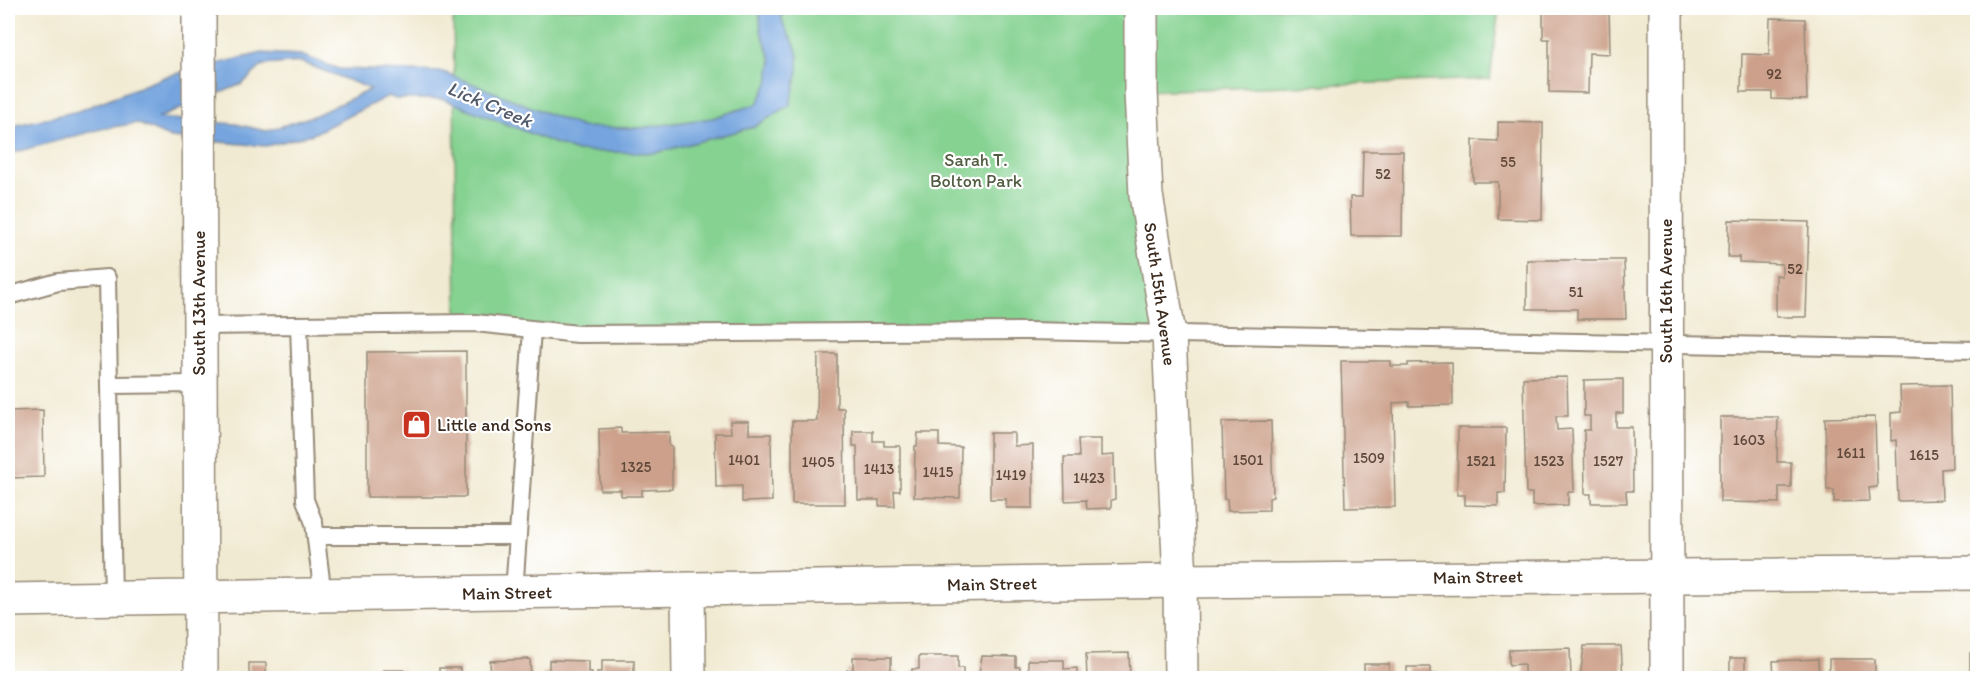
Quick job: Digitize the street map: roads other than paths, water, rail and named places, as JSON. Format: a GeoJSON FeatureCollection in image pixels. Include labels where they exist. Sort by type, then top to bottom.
{"type":"FeatureCollection","features":[{"type":"Feature","properties":{"kind":"street","name":"South 15th Avenue"},"geometry":{"type":"LineString","coordinates":[[1142,8],[1141,91],[1146,195],[1169,334],[1180,581],[1181,678]]}},
{"type":"Feature","properties":{"kind":"street","name":"South 16th Avenue"},"geometry":{"type":"LineString","coordinates":[[1666,8],[1667,678]]}},
{"type":"Feature","properties":{"kind":"street","name":"South 13th Avenue"},"geometry":{"type":"LineString","coordinates":[[199,9],[201,678]]}},
{"type":"Feature","properties":{"kind":"street","name":"Main Street"},"geometry":{"type":"LineString","coordinates":[[8,600],[1180,581],[1977,573]]}},
{"type":"Feature","properties":{"kind":"street"},"geometry":{"type":"LineString","coordinates":[[688,590],[689,678]]}},
{"type":"Feature","properties":{"kind":"lane"},"geometry":{"type":"LineString","coordinates":[[8,296],[58,282],[107,278],[111,385],[112,598]]}},
{"type":"Feature","properties":{"kind":"lane"},"geometry":{"type":"LineString","coordinates":[[199,326],[475,323],[578,334],[1027,331],[1977,350]]}},
{"type":"Feature","properties":{"kind":"lane"},"geometry":{"type":"LineString","coordinates":[[299,325],[305,500],[314,523],[323,596]]}},
{"type":"Feature","properties":{"kind":"lane"},"geometry":{"type":"LineString","coordinates":[[514,593],[532,329]]}},
{"type":"Feature","properties":{"kind":"lane"},"geometry":{"type":"LineString","coordinates":[[111,385],[199,384]]}},
{"type":"Feature","properties":{"kind":"lane"},"geometry":{"type":"LineString","coordinates":[[316,536],[518,536]]}},
{"type":"Feature","properties":{"kind":"water","name":"Lick Creek"},"geometry":{"type":"Polygon","coordinates":[[[759,8],[781,8],[785,28],[795,46],[798,58],[790,105],[754,127],[655,153],[574,151],[443,99],[396,99],[388,96],[313,134],[266,146],[171,138],[137,123],[101,129],[8,154],[8,127],[78,111],[167,76],[262,53],[301,55],[339,69],[443,72],[582,127],[640,128],[712,118],[757,104],[768,83],[772,61],[761,31],[759,8]],[[301,62],[263,65],[242,84],[158,118],[236,124],[266,131],[316,115],[371,89],[301,62]]]}},
{"type":"Feature","properties":{"kind":"place","name":"Little and Sons"},"geometry":{"type":"Point","coordinates":[416,425]}},
{"type":"Feature","properties":{"kind":"park label","name":"Sarah T. Bolton Park"},"geometry":{"type":"Point","coordinates":[976,170]}}]}
